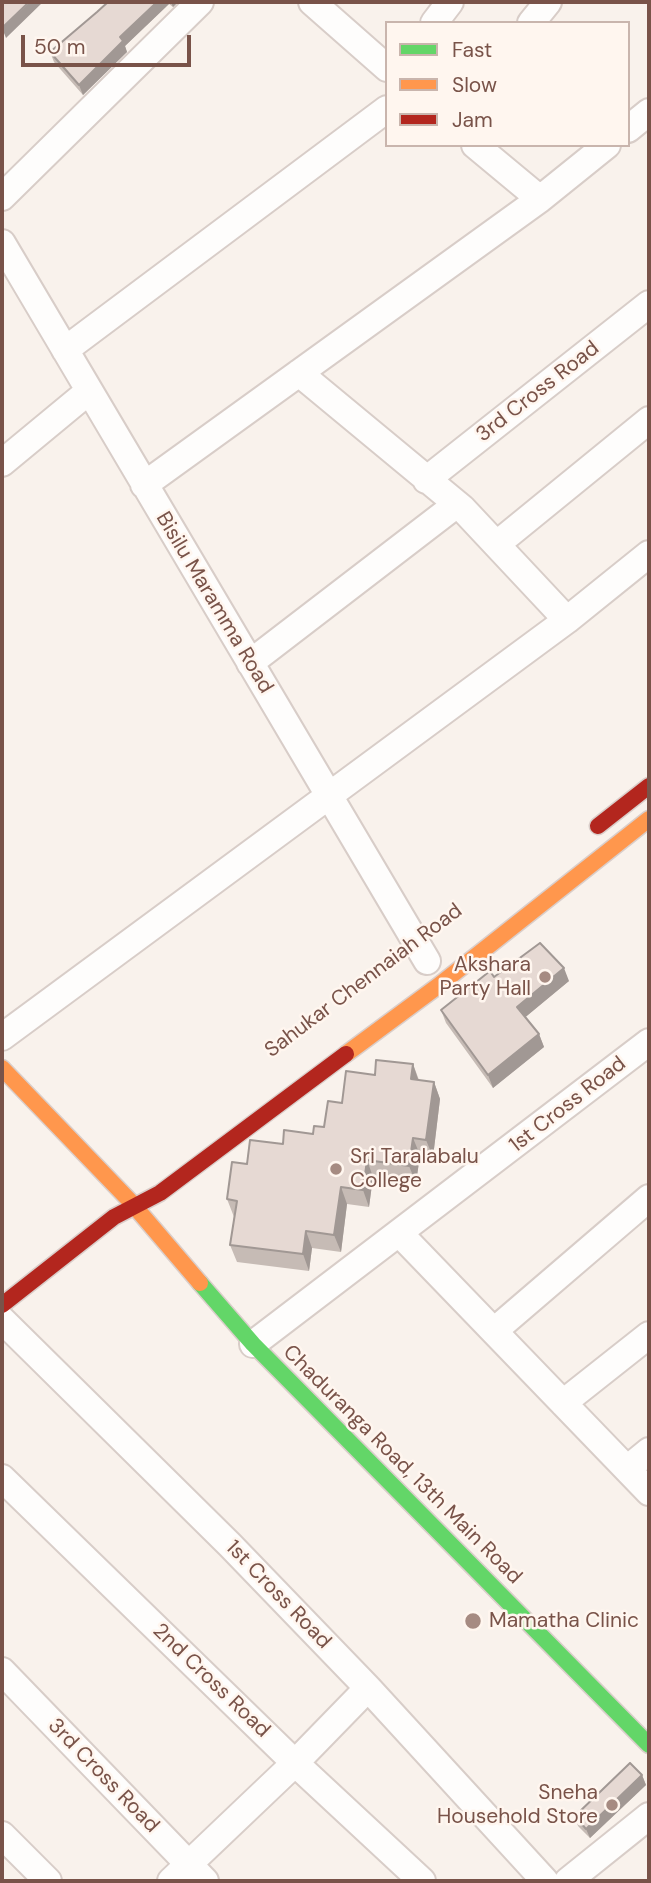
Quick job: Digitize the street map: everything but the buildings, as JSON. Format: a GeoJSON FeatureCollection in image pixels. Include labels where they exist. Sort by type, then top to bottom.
{"type":"FeatureCollection","features":[{"type":"Feature","properties":{"kind":"street"},"geometry":{"type":"LineString","coordinates":[[2,197],[200,2]]}},
{"type":"Feature","properties":{"kind":"street"},"geometry":{"type":"LineString","coordinates":[[436,21],[450,2]]}},
{"type":"Feature","properties":{"kind":"street"},"geometry":{"type":"LineString","coordinates":[[533,21],[548,2]]}},
{"type":"Feature","properties":{"kind":"street"},"geometry":{"type":"LineString","coordinates":[[327,7],[385,66]]}},
{"type":"Feature","properties":{"kind":"street"},"geometry":{"type":"LineString","coordinates":[[65,350],[385,110]]}},
{"type":"Feature","properties":{"kind":"street"},"geometry":{"type":"LineString","coordinates":[[630,127],[649,112]]}},
{"type":"Feature","properties":{"kind":"street"},"geometry":{"type":"LineString","coordinates":[[477,147],[540,199]]}},
{"type":"Feature","properties":{"kind":"street"},"geometry":{"type":"LineString","coordinates":[[144,485],[540,199],[605,147]]}},
{"type":"Feature","properties":{"kind":"street","name":"Bisilu Maramma Road"},"geometry":{"type":"LineString","coordinates":[[2,243],[427,961]]}},
{"type":"Feature","properties":{"kind":"street","name":"3rd Cross Road"},"geometry":{"type":"LineString","coordinates":[[426,480],[649,304]]}},
{"type":"Feature","properties":{"kind":"street"},"geometry":{"type":"LineString","coordinates":[[299,373],[457,504],[567,620]]}},
{"type":"Feature","properties":{"kind":"street"},"geometry":{"type":"LineString","coordinates":[[2,463],[89,391]]}},
{"type":"Feature","properties":{"kind":"street"},"geometry":{"type":"LineString","coordinates":[[497,544],[649,420]]}},
{"type":"Feature","properties":{"kind":"street"},"geometry":{"type":"LineString","coordinates":[[250,663],[457,504]]}},
{"type":"Feature","properties":{"kind":"street"},"geometry":{"type":"LineString","coordinates":[[2,1037],[567,620],[649,554]]}},
{"type":"Feature","properties":{"kind":"street"},"geometry":{"type":"LineString","coordinates":[[586,836],[649,786]]}},
{"type":"Feature","properties":{"kind":"street"},"geometry":{"type":"LineString","coordinates":[[2,1305],[114,1217],[130,1197],[160,1193],[439,986],[649,819]]}},
{"type":"Feature","properties":{"kind":"street","name":"1st Cross Road"},"geometry":{"type":"LineString","coordinates":[[253,1344],[649,1042]]}},
{"type":"Feature","properties":{"kind":"street","name":"Chaduranga Road, 13th Main Road"},"geometry":{"type":"LineString","coordinates":[[2,1068],[130,1197],[253,1344],[649,1745]]}},
{"type":"Feature","properties":{"kind":"street"},"geometry":{"type":"LineString","coordinates":[[494,1331],[649,1198]]}},
{"type":"Feature","properties":{"kind":"street"},"geometry":{"type":"LineString","coordinates":[[400,1234],[649,1492]]}},
{"type":"Feature","properties":{"kind":"street","name":"1st Cross Road"},"geometry":{"type":"LineString","coordinates":[[2,1320],[230,1545],[368,1688],[545,1881]]}},
{"type":"Feature","properties":{"kind":"street"},"geometry":{"type":"LineString","coordinates":[[563,1403],[649,1335]]}},
{"type":"Feature","properties":{"kind":"street"},"geometry":{"type":"LineString","coordinates":[[627,1469],[649,1451]]}},
{"type":"Feature","properties":{"kind":"street","name":"2nd Cross Road"},"geometry":{"type":"LineString","coordinates":[[2,1478],[295,1763],[422,1881]]}},
{"type":"Feature","properties":{"kind":"street","name":"3rd Cross Road"},"geometry":{"type":"LineString","coordinates":[[2,1671],[188,1876]]}},
{"type":"Feature","properties":{"kind":"street"},"geometry":{"type":"LineString","coordinates":[[188,1876],[368,1688]]}},
{"type":"Feature","properties":{"kind":"street"},"geometry":{"type":"LineString","coordinates":[[568,1881],[649,1816]]}},
{"type":"Feature","properties":{"kind":"street"},"geometry":{"type":"LineString","coordinates":[[2,1835],[48,1881]]}},
{"type":"Feature","properties":{"kind":"traffic: fast"},"geometry":{"type":"LineString","coordinates":[[200,1283],[253,1344],[649,1745]]}},
{"type":"Feature","properties":{"kind":"traffic: slow"},"geometry":{"type":"LineString","coordinates":[[346,1054],[438,986],[649,819]]}},
{"type":"Feature","properties":{"kind":"traffic: slow"},"geometry":{"type":"LineString","coordinates":[[2,1068],[130,1201],[200,1283]]}},
{"type":"Feature","properties":{"kind":"traffic: jam"},"geometry":{"type":"LineString","coordinates":[[598,826],[649,786]]}},
{"type":"Feature","properties":{"kind":"traffic: jam"},"geometry":{"type":"LineString","coordinates":[[2,1305],[114,1217],[160,1193],[346,1054]]}},
{"type":"Feature","properties":{"kind":"place","name":"Akshara Party Hall"},"geometry":{"type":"Point","coordinates":[545,977]}},
{"type":"Feature","properties":{"kind":"place","name":"Sri Taralabalu College"},"geometry":{"type":"Point","coordinates":[336,1169]}},
{"type":"Feature","properties":{"kind":"place","name":"Mamatha Clinic"},"geometry":{"type":"Point","coordinates":[473,1621]}},
{"type":"Feature","properties":{"kind":"place","name":"Sneha Household Store"},"geometry":{"type":"Point","coordinates":[612,1805]}}]}
